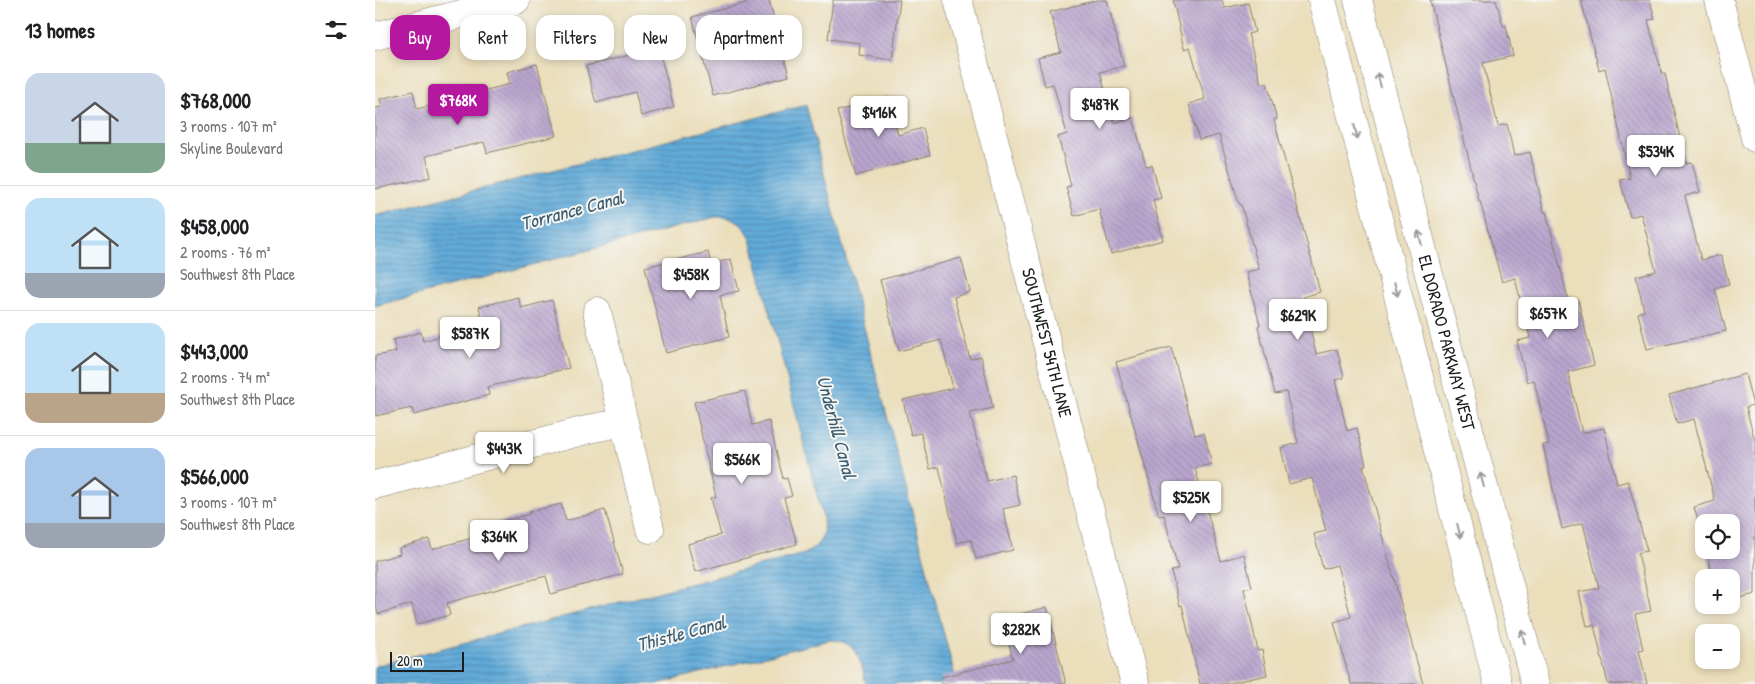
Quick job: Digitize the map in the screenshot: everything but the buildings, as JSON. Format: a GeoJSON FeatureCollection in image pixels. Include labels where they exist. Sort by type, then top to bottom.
{"type":"FeatureCollection","features":[{"type":"Feature","properties":{"kind":"street"},"geometry":{"type":"LineString","coordinates":[[375,36],[516,0]]}},
{"type":"Feature","properties":{"kind":"street","name":"SOUTHWEST 54TH LANE"},"geometry":{"type":"LineString","coordinates":[[958,0],[1135,684]]}},
{"type":"Feature","properties":{"kind":"street","name":"EL DORADO PARKWAY WEST"},"geometry":{"type":"LineString","coordinates":[[1322,0],[1498,684]]}},
{"type":"Feature","properties":{"kind":"street","name":"EL DORADO PARKWAY WEST"},"geometry":{"type":"LineString","coordinates":[[1357,0],[1535,684]]}},
{"type":"Feature","properties":{"kind":"street"},"geometry":{"type":"LineString","coordinates":[[1719,0],[1755,138]]}},
{"type":"Feature","properties":{"kind":"street"},"geometry":{"type":"LineString","coordinates":[[597,311],[650,529]]}},
{"type":"Feature","properties":{"kind":"street"},"geometry":{"type":"LineString","coordinates":[[375,485],[594,428],[624,422]]}},
{"type":"Feature","properties":{"kind":"water"},"geometry":{"type":"Polygon","coordinates":[[[806,105],[957,684],[866,684],[862,667],[852,648],[839,641],[829,640],[657,684],[375,684],[375,666],[804,554],[821,540],[823,518],[751,239],[745,228],[738,221],[716,217],[375,306],[375,216],[806,105]]]}},
{"type":"Feature","properties":{"kind":"water label","name":"Torrance Canal"},"geometry":{"type":"Point","coordinates":[572,210]}},
{"type":"Feature","properties":{"kind":"water label","name":"Underhill Canal"},"geometry":{"type":"Point","coordinates":[837,427]}},
{"type":"Feature","properties":{"kind":"water label","name":"Thistle Canal"},"geometry":{"type":"Point","coordinates":[681,633]}}]}
